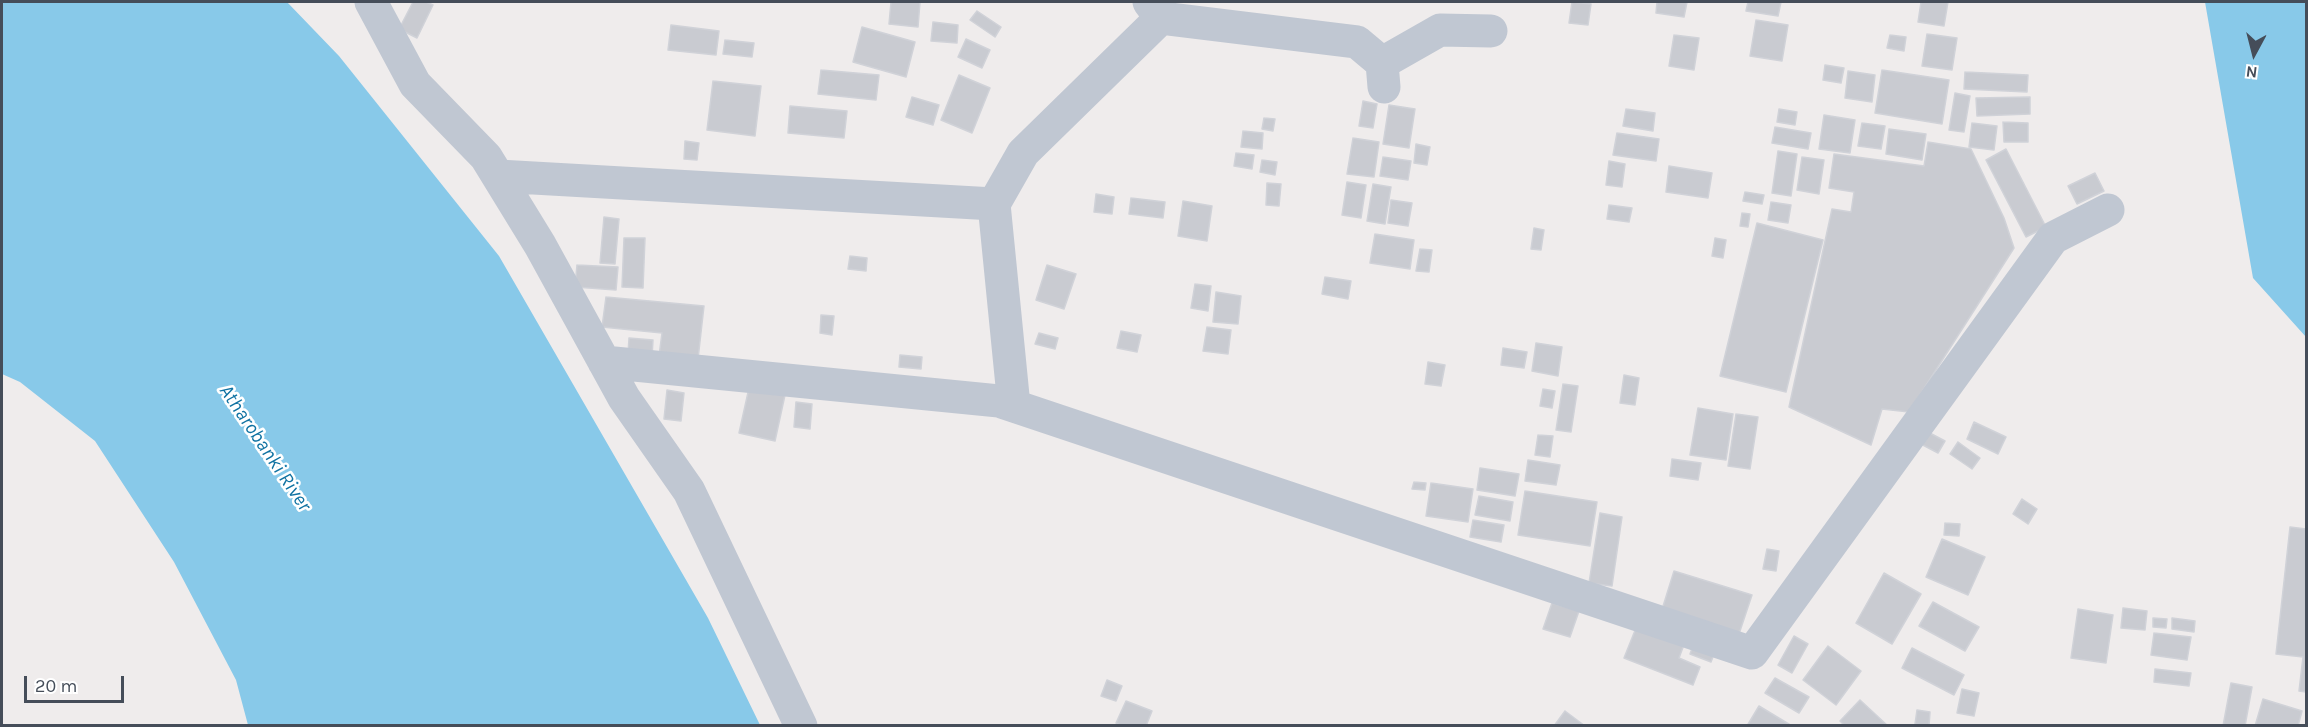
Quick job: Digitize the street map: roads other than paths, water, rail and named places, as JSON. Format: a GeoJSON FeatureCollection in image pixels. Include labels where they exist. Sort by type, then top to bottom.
{"type":"FeatureCollection","features":[{"type":"Feature","properties":{"kind":"street"},"geometry":{"type":"LineString","coordinates":[[371,2],[415,84],[486,157],[540,245],[624,398],[689,491],[801,726]]}},
{"type":"Feature","properties":{"kind":"street"},"geometry":{"type":"LineString","coordinates":[[1014,406],[994,204],[1023,153],[1155,10],[1357,42],[1383,75],[1440,30],[1491,31]]}},
{"type":"Feature","properties":{"kind":"street"},"geometry":{"type":"LineString","coordinates":[[498,176],[994,204]]}},
{"type":"Feature","properties":{"kind":"street"},"geometry":{"type":"LineString","coordinates":[[604,362],[999,401],[1752,653],[2053,238],[2108,210]]}},
{"type":"Feature","properties":{"kind":"water","name":"Atharobanki River"},"geometry":{"type":"Polygon","coordinates":[[[2,2],[287,2],[339,56],[499,256],[708,618],[760,725],[248,725],[236,680],[174,562],[95,441],[20,382],[2,374],[2,2]]]}},
{"type":"Feature","properties":{"kind":"water"},"geometry":{"type":"Polygon","coordinates":[[[2205,2],[2306,2],[2306,337],[2253,278],[2205,2]]]}}]}
